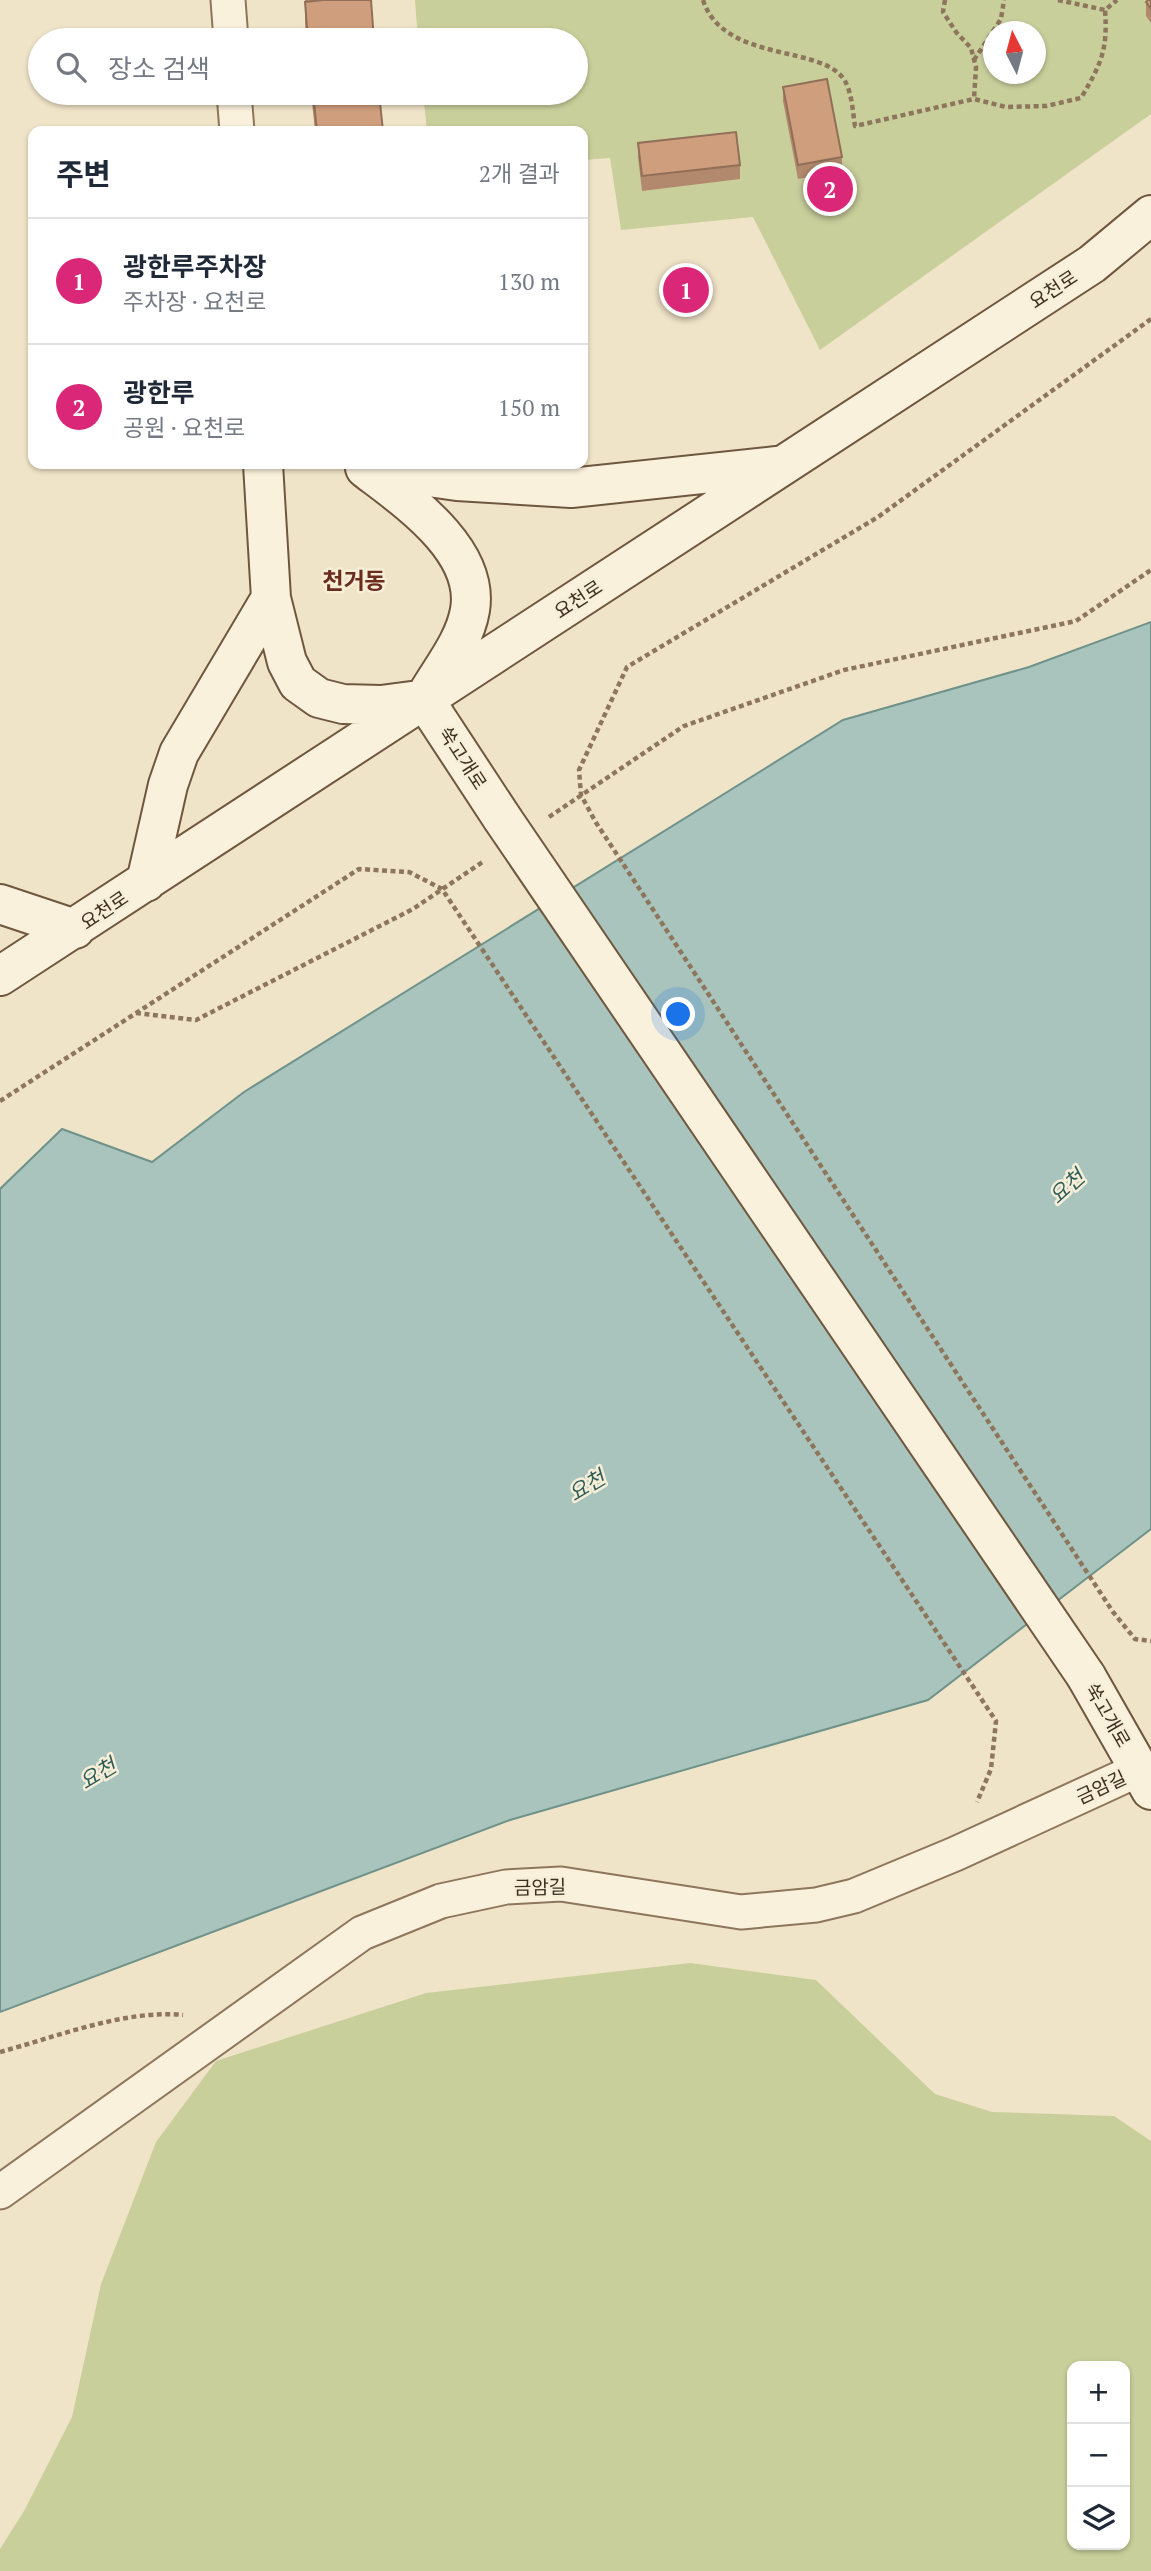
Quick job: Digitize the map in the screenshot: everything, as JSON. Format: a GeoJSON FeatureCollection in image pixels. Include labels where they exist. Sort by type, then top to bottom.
{"type":"FeatureCollection","features":[{"type":"Feature","properties":{"kind":"street"},"geometry":{"type":"LineString","coordinates":[[228,0],[230,28]]}},
{"type":"Feature","properties":{"kind":"street"},"geometry":{"type":"LineString","coordinates":[[235,105],[237,126]]}},
{"type":"Feature","properties":{"kind":"street","name":"요천로"},"geometry":{"type":"LineString","coordinates":[[0,976],[1091,264],[1151,215]]}},
{"type":"Feature","properties":{"kind":"street"},"geometry":{"type":"LineString","coordinates":[[380,469],[457,481],[571,488],[782,466]]}},
{"type":"Feature","properties":{"kind":"street"},"geometry":{"type":"LineString","coordinates":[[263,469],[271,598],[288,662],[298,683],[318,698],[343,704],[381,705],[424,699],[460,640],[470,610],[471,582],[463,561],[450,542],[397,493],[365,469]]}},
{"type":"Feature","properties":{"kind":"street"},"geometry":{"type":"LineString","coordinates":[[146,882],[168,785],[179,753],[271,598]]}},
{"type":"Feature","properties":{"kind":"street","name":"쑥고개로"},"geometry":{"type":"LineString","coordinates":[[424,699],[502,818],[1086,1676],[1147,1773]]}},
{"type":"Feature","properties":{"kind":"street"},"geometry":{"type":"LineString","coordinates":[[0,904],[75,929]]}},
{"type":"Feature","properties":{"kind":"street","name":"금암길"},"geometry":{"type":"LineString","coordinates":[[0,2192],[362,1933],[441,1901],[506,1887],[561,1884],[741,1912],[816,1905],[854,1896],[1147,1773]]}},
{"type":"Feature","properties":{"kind":"path"},"geometry":{"type":"LineString","coordinates":[[703,0],[710,18],[734,38],[835,69],[846,83],[855,126],[974,99],[1006,107],[1019,107],[1046,106],[1082,98],[1100,65],[1107,38],[1105,10]]}},
{"type":"Feature","properties":{"kind":"path"},"geometry":{"type":"LineString","coordinates":[[945,0],[943,12],[956,33],[971,48],[976,67],[974,99]]}},
{"type":"Feature","properties":{"kind":"path"},"geometry":{"type":"LineString","coordinates":[[974,60],[1001,19],[1004,0]]}},
{"type":"Feature","properties":{"kind":"path"},"geometry":{"type":"LineString","coordinates":[[1058,0],[1105,10]]}},
{"type":"Feature","properties":{"kind":"path"},"geometry":{"type":"LineString","coordinates":[[1105,10],[1117,0]]}},
{"type":"Feature","properties":{"kind":"path"},"geometry":{"type":"LineString","coordinates":[[1151,319],[878,517],[627,667],[579,770],[581,795],[595,821],[1113,1612],[1135,1639],[1151,1641]]}},
{"type":"Feature","properties":{"kind":"path"},"geometry":{"type":"LineString","coordinates":[[547,819],[684,726],[844,670],[1076,621],[1151,570]]}},
{"type":"Feature","properties":{"kind":"path"},"geometry":{"type":"LineString","coordinates":[[135,1013],[197,1020],[413,909],[488,858]]}},
{"type":"Feature","properties":{"kind":"path"},"geometry":{"type":"LineString","coordinates":[[0,1101],[359,869],[409,872],[442,889],[996,1721],[991,1769],[955,1854]]}},
{"type":"Feature","properties":{"kind":"path"},"geometry":{"type":"LineString","coordinates":[[0,2052],[160,2012],[239,2021]]}},
{"type":"Feature","properties":{"kind":"green space"},"geometry":{"type":"Polygon","coordinates":[[[415,0],[1151,0],[1151,114],[820,350],[753,217],[621,230],[610,158],[588,160],[588,126],[426,126],[424,105],[588,105],[588,28],[417,28],[415,0]]]}},
{"type":"Feature","properties":{"kind":"green space"},"geometry":{"type":"Polygon","coordinates":[[[690,1963],[816,1980],[935,2094],[992,2112],[1114,2116],[1151,2141],[1151,2571],[0,2571],[0,2549],[24,2511],[72,2417],[101,2284],[156,2142],[216,2061],[426,1993],[690,1963]]]}},
{"type":"Feature","properties":{"kind":"water","name":"요천"},"geometry":{"type":"Polygon","coordinates":[[[1151,622],[1151,1529],[928,1700],[510,1820],[0,2012],[0,1189],[62,1129],[152,1162],[244,1092],[843,720],[1029,667],[1151,622]]]}},
{"type":"Feature","properties":{"kind":"building"},"geometry":{"type":"Polygon","coordinates":[[[371,0],[373,28],[307,28],[305,2],[371,0]]]}},
{"type":"Feature","properties":{"kind":"building"},"geometry":{"type":"Polygon","coordinates":[[[827,79],[842,157],[798,165],[783,87],[827,79]]]}},
{"type":"Feature","properties":{"kind":"building"},"geometry":{"type":"Polygon","coordinates":[[[314,105],[380,105],[382,126],[316,126],[314,105]]]}},
{"type":"Feature","properties":{"kind":"building"},"geometry":{"type":"Polygon","coordinates":[[[736,132],[740,165],[642,176],[638,143],[736,132]]]}},
{"type":"Feature","properties":{"kind":"place","name":"광한루"},"geometry":{"type":"Point","coordinates":[830,189]}},
{"type":"Feature","properties":{"kind":"place","name":"광한루주차장"},"geometry":{"type":"Point","coordinates":[686,290]}},
{"type":"Feature","properties":{"kind":"district","name":"천거동"},"geometry":{"type":"Point","coordinates":[354,581]}}]}
